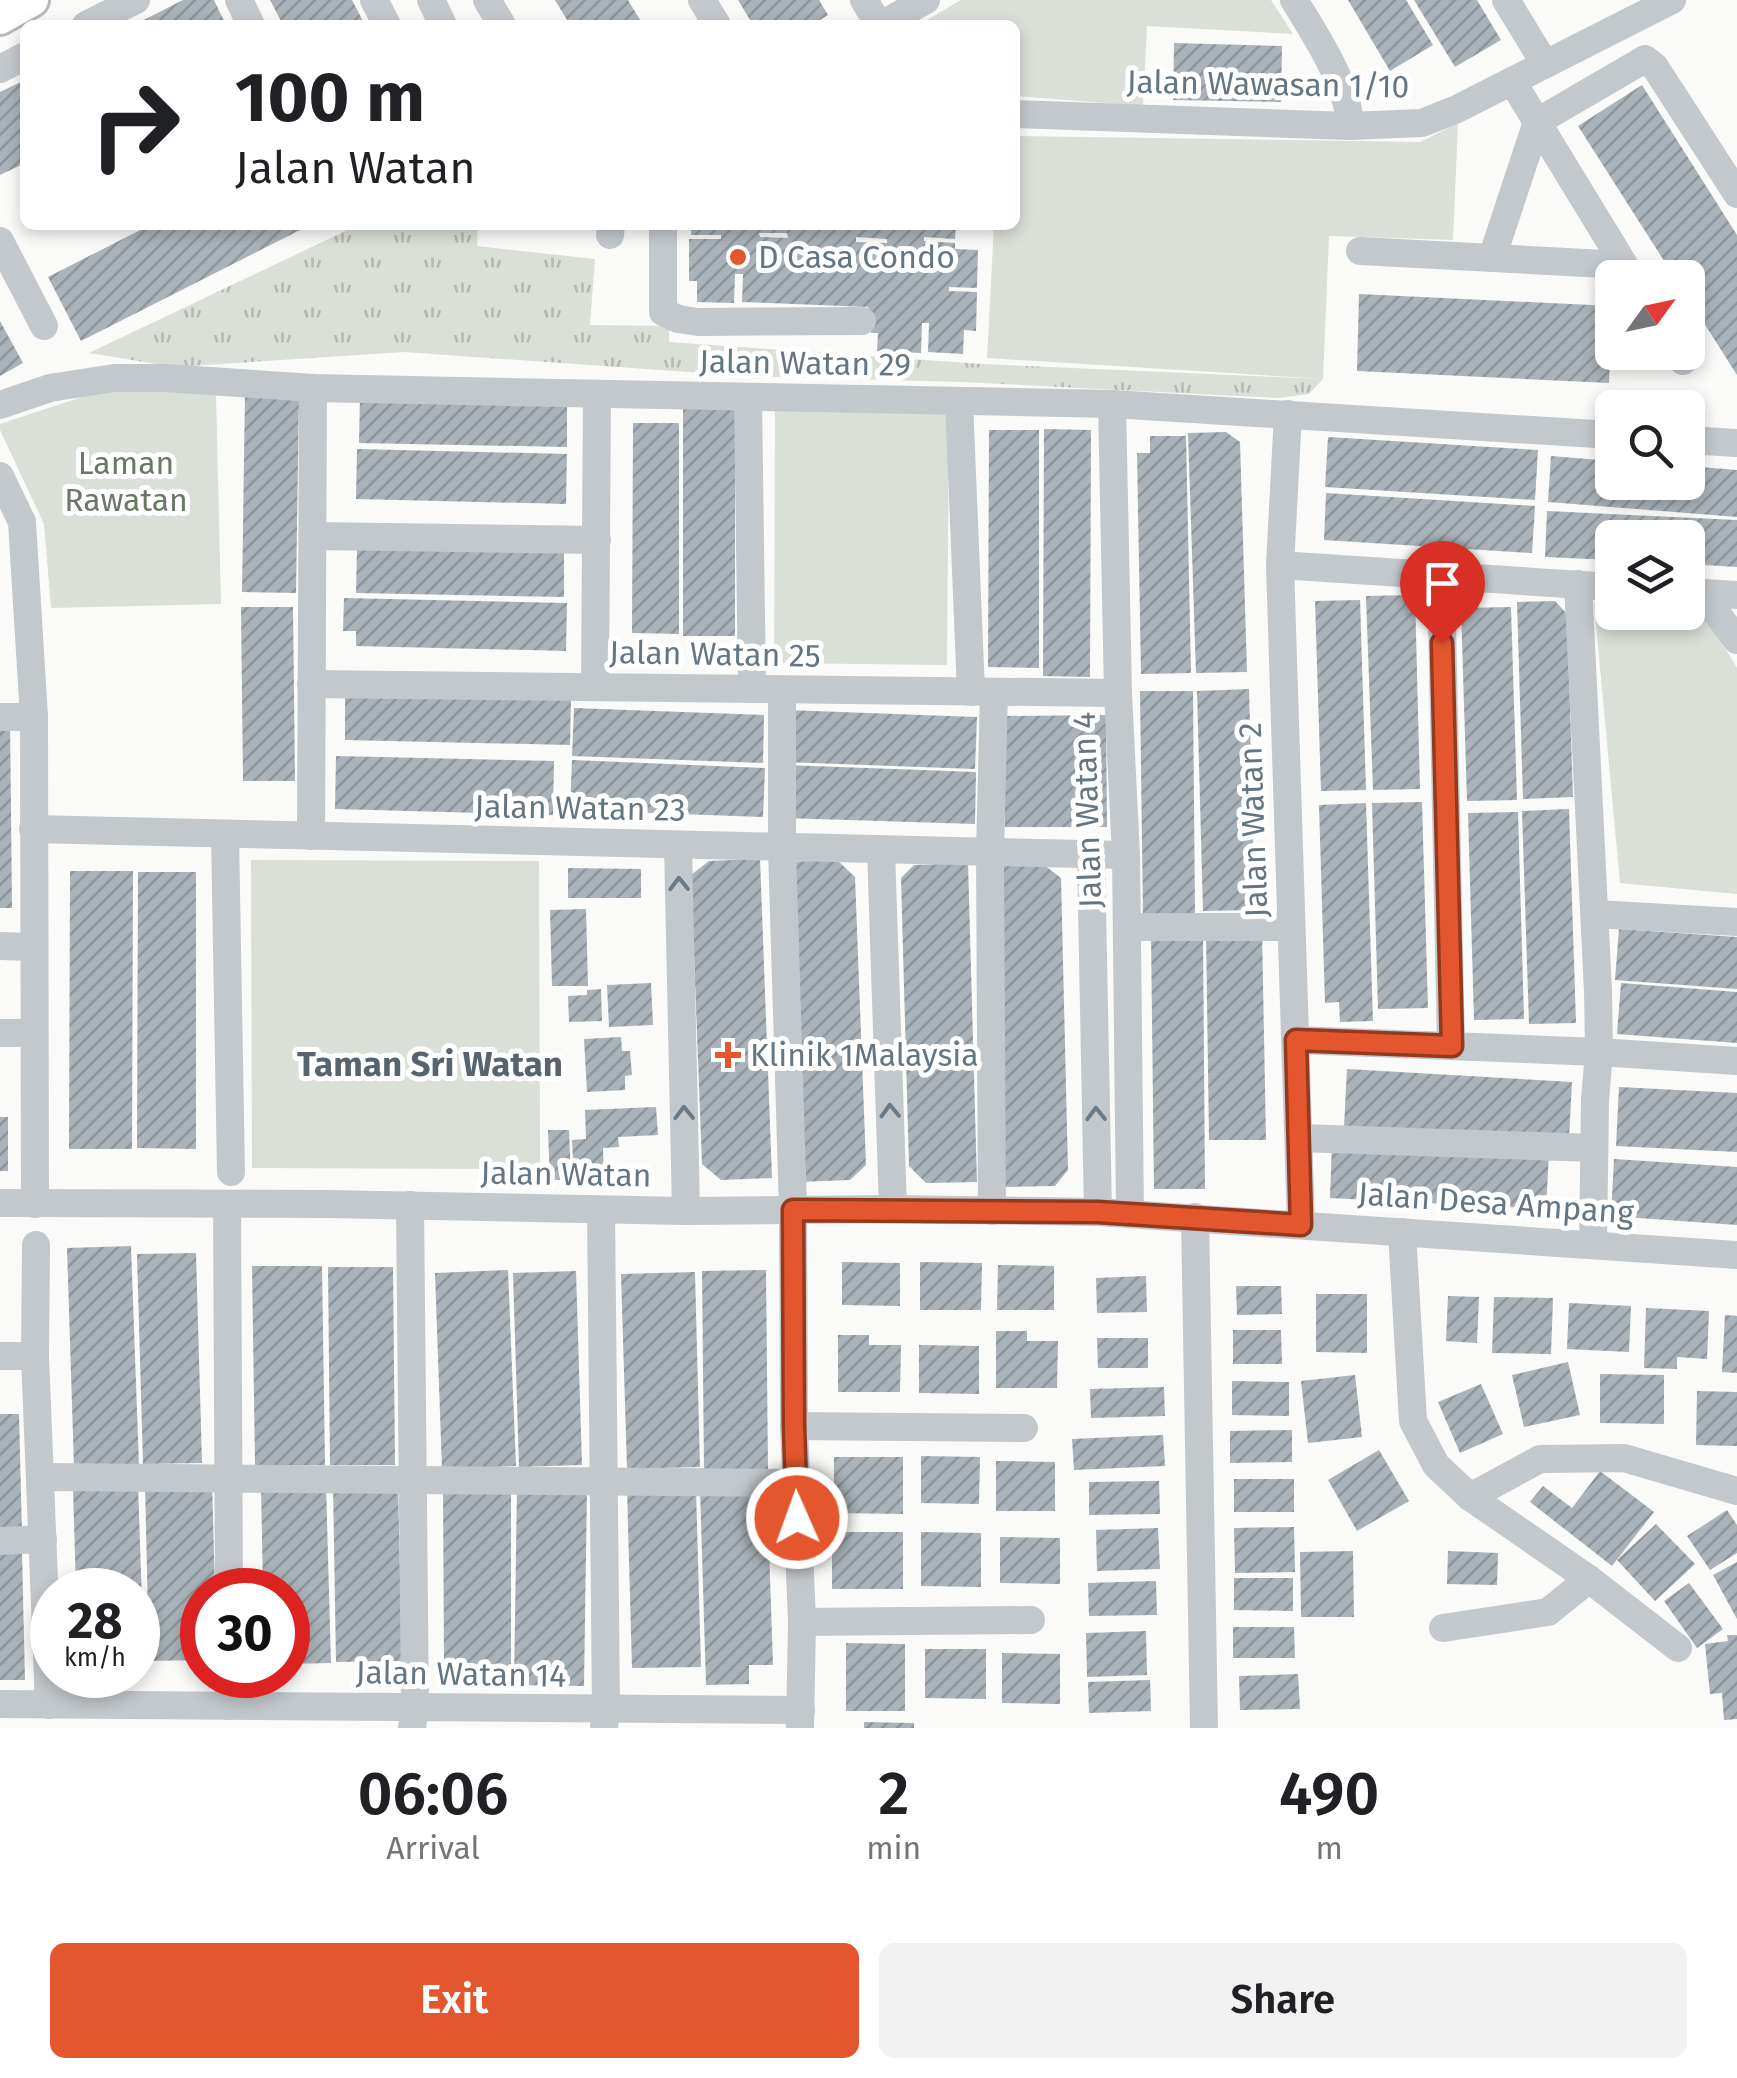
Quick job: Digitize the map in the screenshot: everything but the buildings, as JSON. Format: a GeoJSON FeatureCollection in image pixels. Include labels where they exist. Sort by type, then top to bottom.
{"type":"FeatureCollection","features":[{"type":"Feature","properties":{"kind":"main road"},"geometry":{"type":"LineString","coordinates":[[0,18],[32,0]]}},
{"type":"Feature","properties":{"kind":"street"},"geometry":{"type":"LineString","coordinates":[[96,20],[136,0]]}},
{"type":"Feature","properties":{"kind":"street"},"geometry":{"type":"LineString","coordinates":[[889,20],[926,0]]}},
{"type":"Feature","properties":{"kind":"street"},"geometry":{"type":"LineString","coordinates":[[1294,0],[1324,48],[1350,112],[1349,126]]}},
{"type":"Feature","properties":{"kind":"street"},"geometry":{"type":"LineString","coordinates":[[1506,0],[1545,64]]}},
{"type":"Feature","properties":{"kind":"street","name":"Jalan Wawasan 1/10"},"geometry":{"type":"LineString","coordinates":[[1020,114],[1349,126],[1422,123],[1672,0]]}},
{"type":"Feature","properties":{"kind":"street"},"geometry":{"type":"LineString","coordinates":[[1492,258],[1537,122],[1645,59],[1655,67],[1737,194]]}},
{"type":"Feature","properties":{"kind":"street"},"geometry":{"type":"LineString","coordinates":[[1512,81],[1621,260]]}},
{"type":"Feature","properties":{"kind":"street"},"geometry":{"type":"LineString","coordinates":[[663,230],[662,312],[698,322],[862,320]]}},
{"type":"Feature","properties":{"kind":"street"},"geometry":{"type":"LineString","coordinates":[[0,241],[44,326]]}},
{"type":"Feature","properties":{"kind":"street"},"geometry":{"type":"LineString","coordinates":[[1360,251],[1595,268]]}},
{"type":"Feature","properties":{"kind":"street","name":"Jalan Watan 29"},"geometry":{"type":"LineString","coordinates":[[0,405],[50,388],[114,378],[166,378],[313,388],[1112,404],[1595,434]]}},
{"type":"Feature","properties":{"kind":"street"},"geometry":{"type":"LineString","coordinates":[[311,836],[313,388]]}},
{"type":"Feature","properties":{"kind":"street"},"geometry":{"type":"LineString","coordinates":[[594,687],[598,394]]}},
{"type":"Feature","properties":{"kind":"street"},"geometry":{"type":"LineString","coordinates":[[748,397],[752,689]]}},
{"type":"Feature","properties":{"kind":"street"},"geometry":{"type":"LineString","coordinates":[[960,401],[983,692],[990,853],[992,1211]]}},
{"type":"Feature","properties":{"kind":"street","name":"Jalan Watan 4"},"geometry":{"type":"LineString","coordinates":[[1112,404],[1118,694],[1126,855],[1130,1213]]}},
{"type":"Feature","properties":{"kind":"street","name":"Jalan Watan 2"},"geometry":{"type":"LineString","coordinates":[[1288,414],[1280,565],[1301,1225]]}},
{"type":"Feature","properties":{"kind":"street"},"geometry":{"type":"LineString","coordinates":[[1705,441],[1737,443]]}},
{"type":"Feature","properties":{"kind":"street"},"geometry":{"type":"LineString","coordinates":[[0,476],[22,522],[34,717],[35,1204]]}},
{"type":"Feature","properties":{"kind":"street"},"geometry":{"type":"LineString","coordinates":[[313,536],[597,540]]}},
{"type":"Feature","properties":{"kind":"street"},"geometry":{"type":"LineString","coordinates":[[1280,565],[1595,586]]}},
{"type":"Feature","properties":{"kind":"street"},"geometry":{"type":"LineString","coordinates":[[1441,576],[1452,1046]]}},
{"type":"Feature","properties":{"kind":"street"},"geometry":{"type":"LineString","coordinates":[[1578,584],[1599,1052],[1593,1245]]}},
{"type":"Feature","properties":{"kind":"street"},"geometry":{"type":"LineString","coordinates":[[1705,593],[1737,595]]}},
{"type":"Feature","properties":{"kind":"street"},"geometry":{"type":"LineString","coordinates":[[1705,604],[1737,640]]}},
{"type":"Feature","properties":{"kind":"street","name":"Jalan Watan 25"},"geometry":{"type":"LineString","coordinates":[[312,684],[1118,694]]}},
{"type":"Feature","properties":{"kind":"street"},"geometry":{"type":"LineString","coordinates":[[782,690],[801,1719]]}},
{"type":"Feature","properties":{"kind":"street"},"geometry":{"type":"LineString","coordinates":[[0,717],[34,717]]}},
{"type":"Feature","properties":{"kind":"street","name":"Jalan Watan 23"},"geometry":{"type":"LineString","coordinates":[[33,829],[1126,855]]}},
{"type":"Feature","properties":{"kind":"street"},"geometry":{"type":"LineString","coordinates":[[225,834],[231,1172]]}},
{"type":"Feature","properties":{"kind":"street"},"geometry":{"type":"LineString","coordinates":[[678,845],[686,1211]]}},
{"type":"Feature","properties":{"kind":"street"},"geometry":{"type":"LineString","coordinates":[[881,850],[893,1209]]}},
{"type":"Feature","properties":{"kind":"street","name":"Jalan Watan 4"},"geometry":{"type":"LineString","coordinates":[[1091,856],[1098,1212]]}},
{"type":"Feature","properties":{"kind":"street"},"geometry":{"type":"LineString","coordinates":[[1595,914],[1737,922]]}},
{"type":"Feature","properties":{"kind":"street"},"geometry":{"type":"LineString","coordinates":[[1126,928],[1292,927]]}},
{"type":"Feature","properties":{"kind":"street"},"geometry":{"type":"LineString","coordinates":[[0,946],[33,947]]}},
{"type":"Feature","properties":{"kind":"street"},"geometry":{"type":"LineString","coordinates":[[0,1033],[33,1033]]}},
{"type":"Feature","properties":{"kind":"street"},"geometry":{"type":"LineString","coordinates":[[1296,1040],[1737,1061]]}},
{"type":"Feature","properties":{"kind":"street"},"geometry":{"type":"LineString","coordinates":[[1298,1138],[1594,1148]]}},
{"type":"Feature","properties":{"kind":"street","name":"Jalan Watan"},"geometry":{"type":"LineString","coordinates":[[0,1203],[1130,1213]]}},
{"type":"Feature","properties":{"kind":"street"},"geometry":{"type":"LineString","coordinates":[[228,1204],[229,1568]]}},
{"type":"Feature","properties":{"kind":"street"},"geometry":{"type":"LineString","coordinates":[[410,1206],[413,1718]]}},
{"type":"Feature","properties":{"kind":"street"},"geometry":{"type":"LineString","coordinates":[[601,1210],[605,1719]]}},
{"type":"Feature","properties":{"kind":"street","name":"Jalan Desa Ampang"},"geometry":{"type":"LineString","coordinates":[[1130,1213],[1737,1255]]}},
{"type":"Feature","properties":{"kind":"street"},"geometry":{"type":"LineString","coordinates":[[1196,1217],[1204,1728]]}},
{"type":"Feature","properties":{"kind":"street"},"geometry":{"type":"LineString","coordinates":[[1402,1232],[1413,1421],[1436,1465],[1470,1497],[1590,1579],[1678,1648]]}},
{"type":"Feature","properties":{"kind":"street"},"geometry":{"type":"LineString","coordinates":[[36,1245],[35,1356],[50,1705]]}},
{"type":"Feature","properties":{"kind":"street"},"geometry":{"type":"LineString","coordinates":[[0,1356],[35,1356]]}},
{"type":"Feature","properties":{"kind":"street"},"geometry":{"type":"LineString","coordinates":[[794,1426],[1024,1428]]}},
{"type":"Feature","properties":{"kind":"street"},"geometry":{"type":"LineString","coordinates":[[1470,1497],[1540,1459],[1624,1458],[1737,1491]]}},
{"type":"Feature","properties":{"kind":"street"},"geometry":{"type":"LineString","coordinates":[[41,1477],[795,1483]]}},
{"type":"Feature","properties":{"kind":"street"},"geometry":{"type":"LineString","coordinates":[[0,1541],[43,1539]]}},
{"type":"Feature","properties":{"kind":"street"},"geometry":{"type":"LineString","coordinates":[[1443,1628],[1548,1612],[1590,1579]]}},
{"type":"Feature","properties":{"kind":"street"},"geometry":{"type":"LineString","coordinates":[[802,1622],[1031,1620]]}},
{"type":"Feature","properties":{"kind":"street"},"geometry":{"type":"LineString","coordinates":[[229,1698],[229,1706]]}},
{"type":"Feature","properties":{"kind":"street","name":"Jalan Watan 14"},"geometry":{"type":"LineString","coordinates":[[0,1704],[50,1705],[84,1716],[229,1706],[413,1718],[801,1719]]}},
{"type":"Feature","properties":{"kind":"green space"},"geometry":{"type":"Polygon","coordinates":[[[961,0],[1271,0],[1293,34],[1147,26],[1143,106],[1020,96],[1020,20],[927,20],[961,0]]]}},
{"type":"Feature","properties":{"kind":"green space"},"geometry":{"type":"Polygon","coordinates":[[[1458,123],[1453,240],[1329,236],[1323,379],[987,358],[994,230],[1020,230],[1020,136],[1420,142],[1458,123]]]}},
{"type":"Feature","properties":{"kind":"green space"},"geometry":{"type":"Polygon","coordinates":[[[347,230],[478,230],[477,246],[595,259],[590,325],[669,326],[669,342],[982,364],[1323,379],[1309,394],[1279,398],[746,376],[404,352],[175,367],[89,353],[347,230]]]}},
{"type":"Feature","properties":{"kind":"green space","name":"Laman Rawatan"},"geometry":{"type":"Polygon","coordinates":[[[138,386],[216,394],[221,604],[51,608],[44,524],[0,424],[94,393],[138,386]]]}},
{"type":"Feature","properties":{"kind":"green space"},"geometry":{"type":"Polygon","coordinates":[[[775,408],[949,410],[947,665],[774,663],[775,408]]]}},
{"type":"Feature","properties":{"kind":"green space"},"geometry":{"type":"Polygon","coordinates":[[[1705,614],[1737,668],[1737,894],[1620,883],[1597,630],[1705,630],[1705,614]]]}},
{"type":"Feature","properties":{"kind":"green space"},"geometry":{"type":"Polygon","coordinates":[[[251,860],[539,861],[540,1169],[252,1168],[251,860]]]}},
{"type":"Feature","properties":{"kind":"place","name":"D Casa Condo"},"geometry":{"type":"Point","coordinates":[738,257]}},
{"type":"Feature","properties":{"kind":"place","name":"Klinik 1Malaysia"},"geometry":{"type":"Point","coordinates":[728,1055]}},
{"type":"Feature","properties":{"kind":"district","name":"Taman Sri Watan"},"geometry":{"type":"Point","coordinates":[430,1064]}},
{"type":"Feature","properties":{"kind":"route"},"geometry":{"type":"LineString","coordinates":[[797,1518],[793,1210],[1098,1212],[1301,1225],[1296,1040],[1452,1046],[1442,643]]}}]}
